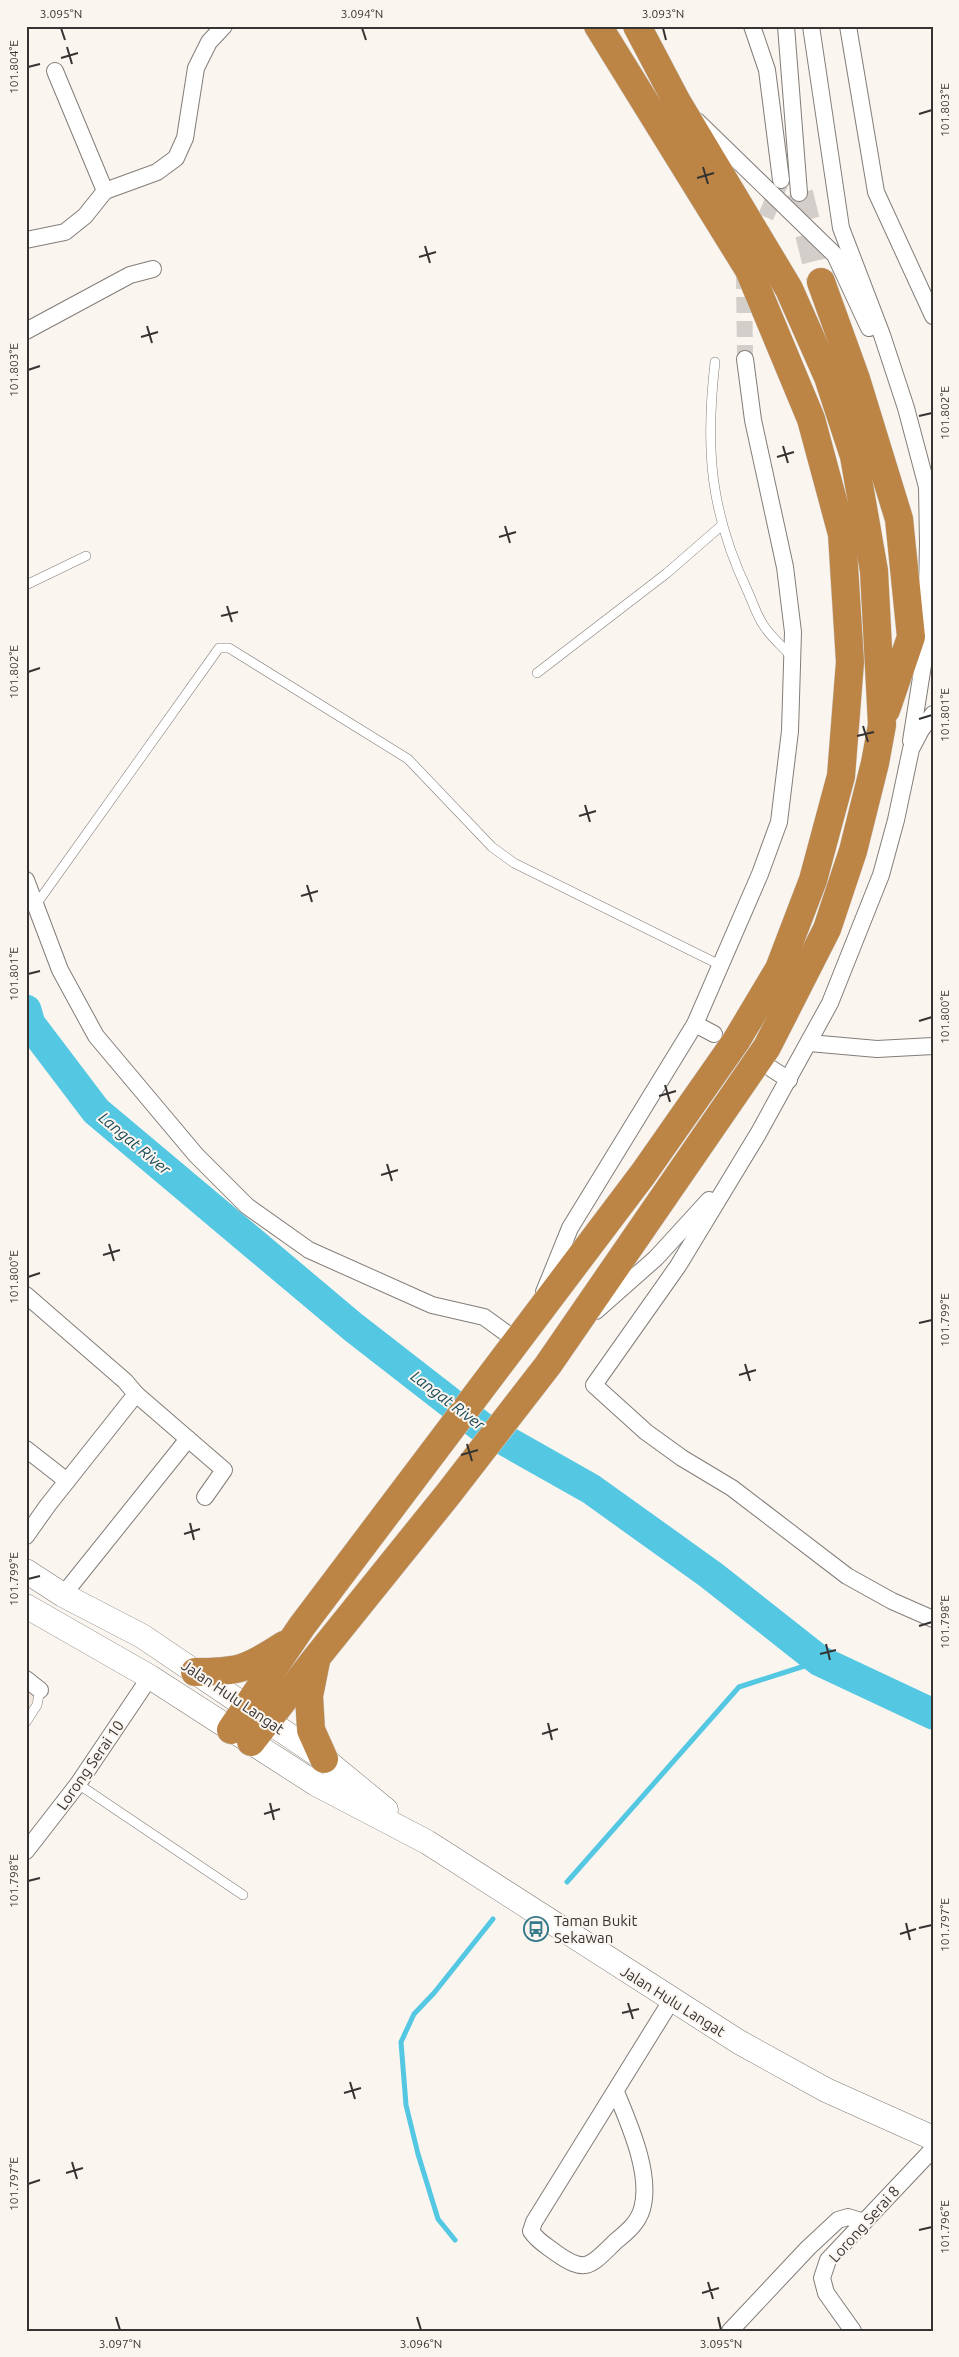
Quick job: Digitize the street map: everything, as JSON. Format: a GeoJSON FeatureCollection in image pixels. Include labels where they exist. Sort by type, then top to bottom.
{"type":"FeatureCollection","features":[{"type":"Feature","properties":{"kind":"highway"},"geometry":{"type":"LineString","coordinates":[[257,1714],[292,1640],[420,1467],[643,1174],[736,1041],[779,969],[813,880],[841,776],[850,662],[842,534],[811,420],[749,270],[598,26]]}},
{"type":"Feature","properties":{"kind":"highway"},"geometry":{"type":"LineString","coordinates":[[637,26],[677,102],[789,289],[831,386],[854,456],[874,571],[882,725]]}},
{"type":"Feature","properties":{"kind":"highway"},"geometry":{"type":"LineString","coordinates":[[241,1736],[257,1714],[317,1657],[449,1493],[548,1365],[767,1047],[827,929],[854,852],[882,725],[911,637],[898,519],[856,379],[821,282]]}},
{"type":"Feature","properties":{"kind":"highway"},"geometry":{"type":"LineString","coordinates":[[195,1672],[229,1672],[253,1664],[292,1640]]}},
{"type":"Feature","properties":{"kind":"highway"},"geometry":{"type":"LineString","coordinates":[[317,1657],[309,1696],[310,1722],[311,1730],[324,1759]]}},
{"type":"Feature","properties":{"kind":"main road","name":"Jalan Hulu Langat"},"geometry":{"type":"LineString","coordinates":[[26,1571],[63,1595],[142,1636],[324,1759],[426,1842]]}},
{"type":"Feature","properties":{"kind":"main road","name":"Jalan Hulu Langat"},"geometry":{"type":"LineString","coordinates":[[26,1606],[150,1677],[316,1784],[426,1842],[672,2001],[739,2042],[826,2090],[933,2138]]}},
{"type":"Feature","properties":{"kind":"street"},"geometry":{"type":"LineString","coordinates":[[26,240],[65,232],[85,216],[106,191],[157,172],[176,158],[185,138],[196,68],[209,42],[224,26]]}},
{"type":"Feature","properties":{"kind":"street"},"geometry":{"type":"LineString","coordinates":[[752,26],[767,70],[781,180]]}},
{"type":"Feature","properties":{"kind":"street"},"geometry":{"type":"LineString","coordinates":[[786,26],[799,193]]}},
{"type":"Feature","properties":{"kind":"street"},"geometry":{"type":"LineString","coordinates":[[811,26],[841,228],[882,335],[906,408],[926,487],[928,543],[926,646],[896,820]]}},
{"type":"Feature","properties":{"kind":"street"},"geometry":{"type":"LineString","coordinates":[[848,26],[876,192],[933,316]]}},
{"type":"Feature","properties":{"kind":"street"},"geometry":{"type":"LineString","coordinates":[[54,71],[106,191]]}},
{"type":"Feature","properties":{"kind":"street"},"geometry":{"type":"LineString","coordinates":[[677,102],[835,255],[906,408]]}},
{"type":"Feature","properties":{"kind":"street"},"geometry":{"type":"LineString","coordinates":[[26,331],[130,275],[153,269]]}},
{"type":"Feature","properties":{"kind":"street"},"geometry":{"type":"LineString","coordinates":[[26,880],[60,970],[96,1036],[196,1155],[247,1206],[309,1250],[432,1305],[484,1317],[518,1339],[570,1228],[695,1024],[722,966],[760,874],[778,822],[790,731],[793,632],[785,567],[753,420],[745,359]]}},
{"type":"Feature","properties":{"kind":"street"},"geometry":{"type":"LineString","coordinates":[[933,714],[921,730],[911,749],[896,820],[880,874],[830,1003],[789,1080],[678,1266],[594,1386],[646,1432],[682,1458],[732,1488],[846,1576],[892,1601],[933,1618]]}},
{"type":"Feature","properties":{"kind":"street"},"geometry":{"type":"LineString","coordinates":[[695,1024],[714,1034]]}},
{"type":"Feature","properties":{"kind":"street"},"geometry":{"type":"LineString","coordinates":[[809,1043],[877,1049],[933,1046]]}},
{"type":"Feature","properties":{"kind":"street"},"geometry":{"type":"LineString","coordinates":[[772,1069],[789,1080]]}},
{"type":"Feature","properties":{"kind":"street"},"geometry":{"type":"LineString","coordinates":[[568,1335],[656,1258],[732,1175]]}},
{"type":"Feature","properties":{"kind":"street"},"geometry":{"type":"LineString","coordinates":[[26,1295],[224,1470],[205,1497]]}},
{"type":"Feature","properties":{"kind":"street"},"geometry":{"type":"LineString","coordinates":[[26,1536],[136,1394]]}},
{"type":"Feature","properties":{"kind":"street"},"geometry":{"type":"LineString","coordinates":[[63,1595],[188,1439]]}},
{"type":"Feature","properties":{"kind":"street"},"geometry":{"type":"LineString","coordinates":[[26,1449],[67,1481]]}},
{"type":"Feature","properties":{"kind":"street","name":"Lorong Serai 10"},"geometry":{"type":"LineString","coordinates":[[28,1846],[78,1784],[150,1677]]}},
{"type":"Feature","properties":{"kind":"street"},"geometry":{"type":"LineString","coordinates":[[26,1679],[40,1690]]}},
{"type":"Feature","properties":{"kind":"street"},"geometry":{"type":"LineString","coordinates":[[616,2092],[639,2154],[642,2168],[642,2208],[636,2223],[596,2260],[584,2266],[572,2265],[536,2239],[531,2231],[534,2222],[672,2001]]}},
{"type":"Feature","properties":{"kind":"street","name":"Lorong Serai 8"},"geometry":{"type":"LineString","coordinates":[[853,2331],[826,2293],[822,2278],[828,2260],[933,2149]]}},
{"type":"Feature","properties":{"kind":"street"},"geometry":{"type":"LineString","coordinates":[[730,2331],[808,2248],[838,2220],[848,2218],[864,2222]]}},
{"type":"Feature","properties":{"kind":"lane"},"geometry":{"type":"LineString","coordinates":[[715,362],[710,400],[711,468],[721,526],[741,577],[764,627],[792,657]]}},
{"type":"Feature","properties":{"kind":"lane"},"geometry":{"type":"LineString","coordinates":[[537,673],[667,573],[721,526]]}},
{"type":"Feature","properties":{"kind":"lane"},"geometry":{"type":"LineString","coordinates":[[26,585],[86,556]]}},
{"type":"Feature","properties":{"kind":"lane"},"geometry":{"type":"LineString","coordinates":[[35,906],[219,648],[229,648],[408,759],[492,846],[514,863],[722,966]]}},
{"type":"Feature","properties":{"kind":"lane"},"geometry":{"type":"LineString","coordinates":[[26,1722],[37,1705],[40,1690]]}},
{"type":"Feature","properties":{"kind":"lane"},"geometry":{"type":"LineString","coordinates":[[78,1784],[243,1895]]}},
{"type":"Feature","properties":{"kind":"shaded area"},"geometry":{"type":"Polygon","coordinates":[[[26,1687],[35,1693],[26,1714],[26,1687]]]}},
{"type":"Feature","properties":{"kind":"waterway","name":"Langat River"},"geometry":{"type":"LineString","coordinates":[[26,1010],[30,1024],[96,1111],[353,1327],[483,1428],[591,1489],[711,1575],[820,1661],[933,1714]]}},
{"type":"Feature","properties":{"kind":"waterway"},"geometry":{"type":"LineString","coordinates":[[567,1882],[739,1687],[820,1661]]}},
{"type":"Feature","properties":{"kind":"waterway"},"geometry":{"type":"LineString","coordinates":[[455,2240],[438,2219],[418,2154],[406,2105],[401,2042],[414,2014],[434,1993],[493,1919]]}},
{"type":"Feature","properties":{"kind":"tunnel"},"geometry":{"type":"LineString","coordinates":[[756,239],[780,184]]}},
{"type":"Feature","properties":{"kind":"tunnel"},"geometry":{"type":"LineString","coordinates":[[799,193],[821,282]]}},
{"type":"Feature","properties":{"kind":"tunnel"},"geometry":{"type":"LineString","coordinates":[[744,273],[745,359]]}},
{"type":"Feature","properties":{"kind":"place","name":"Taman Bukit Sekawan"},"geometry":{"type":"Point","coordinates":[536,1929]}}]}
